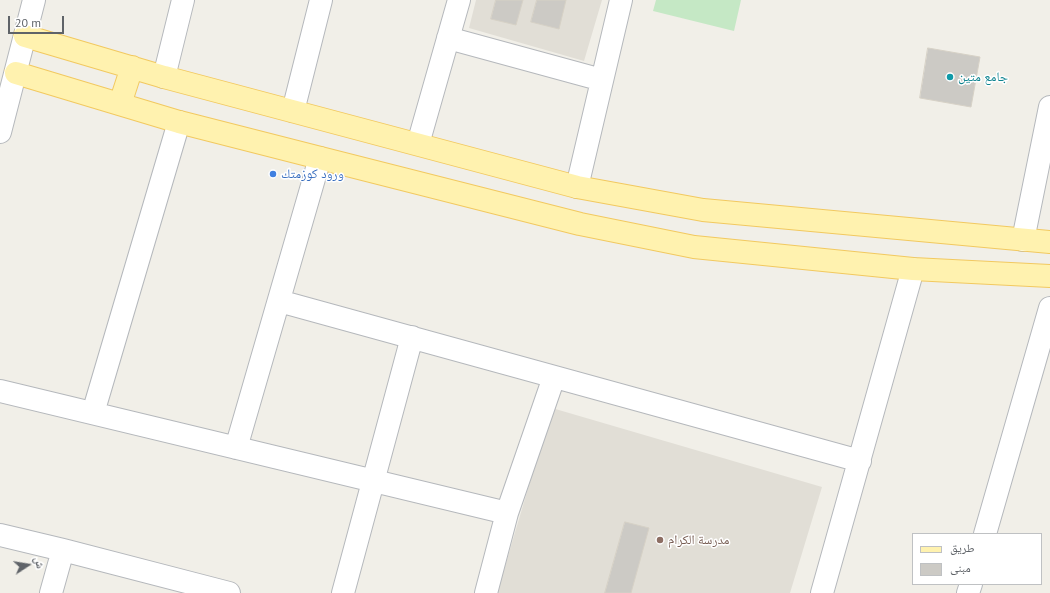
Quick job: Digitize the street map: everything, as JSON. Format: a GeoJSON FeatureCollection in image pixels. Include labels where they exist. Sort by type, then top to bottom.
{"type":"FeatureCollection","features":[{"type":"Feature","properties":{"kind":"main road"},"geometry":{"type":"LineString","coordinates":[[25,36],[164,77],[577,187],[703,210],[1050,242]]}},
{"type":"Feature","properties":{"kind":"main road"},"geometry":{"type":"LineString","coordinates":[[120,104],[132,67]]}},
{"type":"Feature","properties":{"kind":"main road"},"geometry":{"type":"LineString","coordinates":[[16,73],[178,122],[580,224],[694,247],[913,269],[1050,276]]}},
{"type":"Feature","properties":{"kind":"street"},"geometry":{"type":"LineString","coordinates":[[0,132],[34,0]]}},
{"type":"Feature","properties":{"kind":"street"},"geometry":{"type":"LineString","coordinates":[[164,77],[183,0]]}},
{"type":"Feature","properties":{"kind":"street"},"geometry":{"type":"LineString","coordinates":[[293,111],[321,0]]}},
{"type":"Feature","properties":{"kind":"street"},"geometry":{"type":"LineString","coordinates":[[418,144],[459,0]]}},
{"type":"Feature","properties":{"kind":"street"},"geometry":{"type":"LineString","coordinates":[[577,187],[621,0]]}},
{"type":"Feature","properties":{"kind":"street"},"geometry":{"type":"LineString","coordinates":[[448,38],[602,80]]}},
{"type":"Feature","properties":{"kind":"street"},"geometry":{"type":"LineString","coordinates":[[1023,240],[1050,107]]}},
{"type":"Feature","properties":{"kind":"street"},"geometry":{"type":"LineString","coordinates":[[93,413],[178,122]]}},
{"type":"Feature","properties":{"kind":"street"},"geometry":{"type":"LineString","coordinates":[[236,448],[320,158]]}},
{"type":"Feature","properties":{"kind":"street"},"geometry":{"type":"LineString","coordinates":[[822,593],[913,269]]}},
{"type":"Feature","properties":{"kind":"street"},"geometry":{"type":"LineString","coordinates":[[279,301],[860,461]]}},
{"type":"Feature","properties":{"kind":"street"},"geometry":{"type":"LineString","coordinates":[[985,533],[1050,308]]}},
{"type":"Feature","properties":{"kind":"street"},"geometry":{"type":"LineString","coordinates":[[342,593],[412,337]]}},
{"type":"Feature","properties":{"kind":"street"},"geometry":{"type":"LineString","coordinates":[[486,593],[507,513],[554,377]]}},
{"type":"Feature","properties":{"kind":"street"},"geometry":{"type":"LineString","coordinates":[[0,391],[507,513]]}},
{"type":"Feature","properties":{"kind":"street"},"geometry":{"type":"LineString","coordinates":[[0,534],[63,550],[196,589],[229,593]]}},
{"type":"Feature","properties":{"kind":"street"},"geometry":{"type":"LineString","coordinates":[[51,593],[63,550]]}},
{"type":"Feature","properties":{"kind":"shaded area"},"geometry":{"type":"Polygon","coordinates":[[[476,0],[602,0],[584,61],[469,28],[476,0]]]}},
{"type":"Feature","properties":{"kind":"shaded area","name":"مدرسة الكرام"},"geometry":{"type":"Polygon","coordinates":[[[552,408],[822,487],[790,593],[497,593],[552,408]]]}},
{"type":"Feature","properties":{"kind":"green space"},"geometry":{"type":"Polygon","coordinates":[[[656,0],[741,0],[734,31],[653,11],[656,0]]]}},
{"type":"Feature","properties":{"kind":"building"},"geometry":{"type":"Polygon","coordinates":[[[496,0],[523,0],[516,25],[491,19],[496,0]]]}},
{"type":"Feature","properties":{"kind":"building"},"geometry":{"type":"Polygon","coordinates":[[[537,0],[566,0],[559,29],[531,22],[537,0]]]}},
{"type":"Feature","properties":{"kind":"building","name":"جامع متين"},"geometry":{"type":"Polygon","coordinates":[[[928,48],[980,57],[971,107],[920,98],[928,48]]]}},
{"type":"Feature","properties":{"kind":"building"},"geometry":{"type":"Polygon","coordinates":[[[625,522],[649,528],[631,593],[605,593],[625,522]]]}},
{"type":"Feature","properties":{"kind":"place","name":"جامع متين"},"geometry":{"type":"Point","coordinates":[950,77]}},
{"type":"Feature","properties":{"kind":"place","name":"ورود كوزمتك"},"geometry":{"type":"Point","coordinates":[273,174]}},
{"type":"Feature","properties":{"kind":"place","name":"مدرسة الكرام"},"geometry":{"type":"Point","coordinates":[660,540]}}]}
